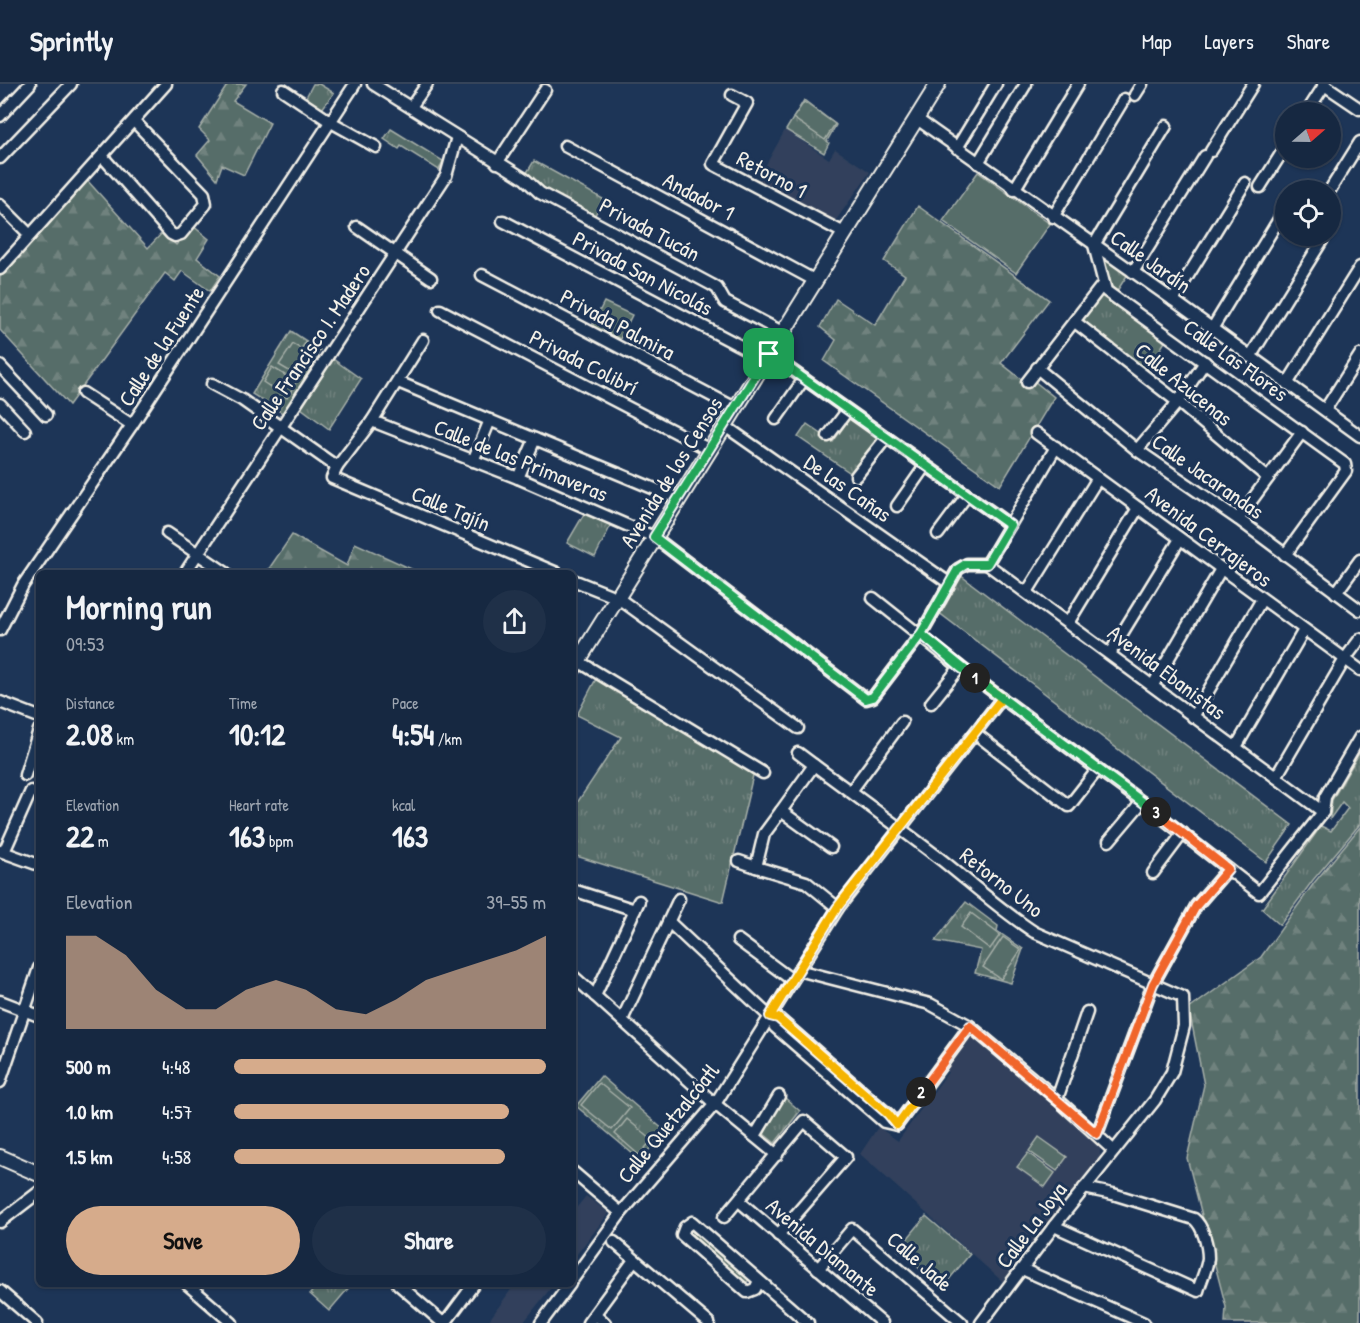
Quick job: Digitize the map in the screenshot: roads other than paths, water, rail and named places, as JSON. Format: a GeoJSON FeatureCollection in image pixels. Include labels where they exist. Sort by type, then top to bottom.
{"type":"FeatureCollection","features":[{"type":"Feature","properties":{"kind":"street"},"geometry":{"type":"LineString","coordinates":[[0,116],[30,84]]}},
{"type":"Feature","properties":{"kind":"street"},"geometry":{"type":"LineString","coordinates":[[0,158],[71,84]]}},
{"type":"Feature","properties":{"kind":"street"},"geometry":{"type":"LineString","coordinates":[[0,268],[166,84]]}},
{"type":"Feature","properties":{"kind":"street","name":"Calle de la Fuente"},"geometry":{"type":"LineString","coordinates":[[0,630],[23,585],[132,426],[356,84]]}},
{"type":"Feature","properties":{"kind":"street","name":"Privada Tucán"},"geometry":{"type":"LineString","coordinates":[[373,84],[525,179],[540,193],[712,285],[717,288],[725,302],[782,332]]}},
{"type":"Feature","properties":{"kind":"street"},"geometry":{"type":"LineString","coordinates":[[411,106],[427,84]]}},
{"type":"Feature","properties":{"kind":"street","name":"Avenida de los Censos"},"geometry":{"type":"LineString","coordinates":[[576,663],[938,84]]}},
{"type":"Feature","properties":{"kind":"street"},"geometry":{"type":"LineString","coordinates":[[957,148],[996,84]]}},
{"type":"Feature","properties":{"kind":"street"},"geometry":{"type":"LineString","coordinates":[[978,163],[1026,84]]}},
{"type":"Feature","properties":{"kind":"street"},"geometry":{"type":"LineString","coordinates":[[1014,189],[1078,84]]}},
{"type":"Feature","properties":{"kind":"street"},"geometry":{"type":"LineString","coordinates":[[1053,217],[1129,97],[1142,84]]}},
{"type":"Feature","properties":{"kind":"street"},"geometry":{"type":"LineString","coordinates":[[1133,272],[1253,84]]}},
{"type":"Feature","properties":{"kind":"street"},"geometry":{"type":"LineString","coordinates":[[1313,102],[1324,84],[1360,109]]}},
{"type":"Feature","properties":{"kind":"street"},"geometry":{"type":"LineString","coordinates":[[283,90],[331,122],[376,147]]}},
{"type":"Feature","properties":{"kind":"street"},"geometry":{"type":"LineString","coordinates":[[497,163],[545,90]]}},
{"type":"Feature","properties":{"kind":"street","name":"Retorno 1"},"geometry":{"type":"LineString","coordinates":[[732,95],[747,104],[713,164],[844,233]]}},
{"type":"Feature","properties":{"kind":"street","name":"Calle Jardín"},"geometry":{"type":"LineString","coordinates":[[917,120],[1173,300],[1360,436]]}},
{"type":"Feature","properties":{"kind":"street"},"geometry":{"type":"LineString","coordinates":[[102,156],[171,234],[176,236],[181,234],[206,204],[207,199],[134,121]]}},
{"type":"Feature","properties":{"kind":"street"},"geometry":{"type":"LineString","coordinates":[[1027,382],[1103,284],[1094,244],[1166,126]]}},
{"type":"Feature","properties":{"kind":"street","name":"Calle Francisco I. Madero"},"geometry":{"type":"LineString","coordinates":[[187,570],[446,176],[457,137]]}},
{"type":"Feature","properties":{"kind":"street"},"geometry":{"type":"LineString","coordinates":[[1336,180],[1360,142]]}},
{"type":"Feature","properties":{"kind":"street","name":"Andador 1"},"geometry":{"type":"LineString","coordinates":[[565,146],[814,280]]}},
{"type":"Feature","properties":{"kind":"street"},"geometry":{"type":"LineString","coordinates":[[1260,187],[1275,163]]}},
{"type":"Feature","properties":{"kind":"street"},"geometry":{"type":"LineString","coordinates":[[1173,300],[1245,183]]}},
{"type":"Feature","properties":{"kind":"street"},"geometry":{"type":"LineString","coordinates":[[0,205],[30,235]]}},
{"type":"Feature","properties":{"kind":"street","name":"Privada San Nicolás"},"geometry":{"type":"LineString","coordinates":[[503,221],[767,356],[1010,525]]}},
{"type":"Feature","properties":{"kind":"street"},"geometry":{"type":"LineString","coordinates":[[1212,329],[1275,226]]}},
{"type":"Feature","properties":{"kind":"street"},"geometry":{"type":"LineString","coordinates":[[357,227],[431,279]]}},
{"type":"Feature","properties":{"kind":"street"},"geometry":{"type":"LineString","coordinates":[[1250,357],[1319,246]]}},
{"type":"Feature","properties":{"kind":"street"},"geometry":{"type":"LineString","coordinates":[[1287,384],[1360,267]]}},
{"type":"Feature","properties":{"kind":"street","name":"Privada Palmira"},"geometry":{"type":"LineString","coordinates":[[482,275],[735,408]]}},
{"type":"Feature","properties":{"kind":"street","name":"Calle Las Flores"},"geometry":{"type":"LineString","coordinates":[[1103,284],[1106,291],[1345,464],[1346,471],[1285,555]]}},
{"type":"Feature","properties":{"kind":"street","name":"Privada Colibrí"},"geometry":{"type":"LineString","coordinates":[[440,310],[710,450]]}},
{"type":"Feature","properties":{"kind":"street","name":"Calle Azucenas"},"geometry":{"type":"LineString","coordinates":[[1075,322],[1178,402],[1268,478]]}},
{"type":"Feature","properties":{"kind":"street"},"geometry":{"type":"LineString","coordinates":[[212,384],[242,400],[337,466],[372,421],[423,340]]}},
{"type":"Feature","properties":{"kind":"street"},"geometry":{"type":"LineString","coordinates":[[1324,410],[1360,355]]}},
{"type":"Feature","properties":{"kind":"street"},"geometry":{"type":"LineString","coordinates":[[1137,450],[1178,402],[1205,362]]}},
{"type":"Feature","properties":{"kind":"street"},"geometry":{"type":"LineString","coordinates":[[0,366],[46,415]]}},
{"type":"Feature","properties":{"kind":"street","name":"Calle Jacarandas"},"geometry":{"type":"LineString","coordinates":[[1037,368],[1137,450],[1238,519],[1360,610]]}},
{"type":"Feature","properties":{"kind":"street"},"geometry":{"type":"LineString","coordinates":[[776,419],[804,380]]}},
{"type":"Feature","properties":{"kind":"street"},"geometry":{"type":"LineString","coordinates":[[398,382],[679,499]]}},
{"type":"Feature","properties":{"kind":"street"},"geometry":{"type":"LineString","coordinates":[[83,393],[132,426]]}},
{"type":"Feature","properties":{"kind":"street"},"geometry":{"type":"LineString","coordinates":[[0,404],[25,431]]}},
{"type":"Feature","properties":{"kind":"street"},"geometry":{"type":"LineString","coordinates":[[828,436],[847,411]]}},
{"type":"Feature","properties":{"kind":"street"},"geometry":{"type":"LineString","coordinates":[[473,461],[490,420]]}},
{"type":"Feature","properties":{"kind":"street","name":"Calle de las Primaveras"},"geometry":{"type":"LineString","coordinates":[[372,421],[518,478],[654,537],[866,699],[870,698],[921,634]]}},
{"type":"Feature","properties":{"kind":"street","name":"De las Cañas"},"geometry":{"type":"LineString","coordinates":[[725,426],[949,583]]}},
{"type":"Feature","properties":{"kind":"street"},"geometry":{"type":"LineString","coordinates":[[1238,519],[1302,432]]}},
{"type":"Feature","properties":{"kind":"street","name":"Avenida Cerrajeros"},"geometry":{"type":"LineString","coordinates":[[1036,433],[1360,670]]}},
{"type":"Feature","properties":{"kind":"street"},"geometry":{"type":"LineString","coordinates":[[856,476],[886,438]]}},
{"type":"Feature","properties":{"kind":"street"},"geometry":{"type":"LineString","coordinates":[[518,478],[535,439]]}},
{"type":"Feature","properties":{"kind":"street"},"geometry":{"type":"LineString","coordinates":[[921,634],[949,583],[962,566],[987,564],[1056,447]]}},
{"type":"Feature","properties":{"kind":"street","name":"Calle Tajín"},"geometry":{"type":"LineString","coordinates":[[337,466],[332,478],[550,570]]}},
{"type":"Feature","properties":{"kind":"street"},"geometry":{"type":"LineString","coordinates":[[897,506],[925,466]]}},
{"type":"Feature","properties":{"kind":"street"},"geometry":{"type":"LineString","coordinates":[[1027,592],[1098,478]]}},
{"type":"Feature","properties":{"kind":"street"},"geometry":{"type":"LineString","coordinates":[[938,534],[967,495]]}},
{"type":"Feature","properties":{"kind":"street"},"geometry":{"type":"LineString","coordinates":[[1068,623],[1138,508]]}},
{"type":"Feature","properties":{"kind":"street"},"geometry":{"type":"LineString","coordinates":[[167,533],[221,570]]}},
{"type":"Feature","properties":{"kind":"street"},"geometry":{"type":"LineString","coordinates":[[1110,653],[1180,539]]}},
{"type":"Feature","properties":{"kind":"street"},"geometry":{"type":"LineString","coordinates":[[1336,593],[1360,560]]}},
{"type":"Feature","properties":{"kind":"street","name":"Avenida Ebanistas"},"geometry":{"type":"LineString","coordinates":[[987,564],[1323,812]]}},
{"type":"Feature","properties":{"kind":"street"},"geometry":{"type":"LineString","coordinates":[[1152,685],[1221,569]]}},
{"type":"Feature","properties":{"kind":"street"},"geometry":{"type":"LineString","coordinates":[[576,581],[618,598],[798,728]]}},
{"type":"Feature","properties":{"kind":"street"},"geometry":{"type":"LineString","coordinates":[[873,598],[960,667],[1142,802],[1259,893],[1323,812],[1325,797],[1360,737]]}},
{"type":"Feature","properties":{"kind":"street"},"geometry":{"type":"LineString","coordinates":[[1193,717],[1262,599]]}},
{"type":"Feature","properties":{"kind":"street"},"geometry":{"type":"LineString","coordinates":[[1236,747],[1304,630]]}},
{"type":"Feature","properties":{"kind":"street"},"geometry":{"type":"LineString","coordinates":[[1276,777],[1345,659],[1360,639]]}},
{"type":"Feature","properties":{"kind":"street"},"geometry":{"type":"LineString","coordinates":[[576,666],[763,773]]}},
{"type":"Feature","properties":{"kind":"street"},"geometry":{"type":"LineString","coordinates":[[932,703],[960,667]]}},
{"type":"Feature","properties":{"kind":"street","name":"Calle Quetzalcóatl"},"geometry":{"type":"LineString","coordinates":[[576,1275],[621,1213],[714,1104],[837,908],[1002,698]]}},
{"type":"Feature","properties":{"kind":"street"},"geometry":{"type":"LineString","coordinates":[[0,702],[36,716]]}},
{"type":"Feature","properties":{"kind":"street"},"geometry":{"type":"LineString","coordinates":[[850,791],[902,722]]}},
{"type":"Feature","properties":{"kind":"street"},"geometry":{"type":"LineString","coordinates":[[975,733],[1069,806],[1098,770]]}},
{"type":"Feature","properties":{"kind":"street"},"geometry":{"type":"LineString","coordinates":[[25,775],[36,740]]}},
{"type":"Feature","properties":{"kind":"street","name":"Retorno Uno"},"geometry":{"type":"LineString","coordinates":[[798,753],[1034,932],[1184,997],[1184,1026],[1172,1072],[1155,1100],[1114,1151]]}},
{"type":"Feature","properties":{"kind":"street"},"geometry":{"type":"LineString","coordinates":[[756,867],[764,834],[814,765]]}},
{"type":"Feature","properties":{"kind":"street"},"geometry":{"type":"LineString","coordinates":[[31,791],[2,852],[36,865]]}},
{"type":"Feature","properties":{"kind":"street"},"geometry":{"type":"LineString","coordinates":[[1109,841],[1142,802]]}},
{"type":"Feature","properties":{"kind":"street"},"geometry":{"type":"LineString","coordinates":[[781,811],[831,847]]}},
{"type":"Feature","properties":{"kind":"street"},"geometry":{"type":"LineString","coordinates":[[1153,873],[1183,833]]}},
{"type":"Feature","properties":{"kind":"street"},"geometry":{"type":"LineString","coordinates":[[739,861],[806,882],[837,908]]}},
{"type":"Feature","properties":{"kind":"street"},"geometry":{"type":"LineString","coordinates":[[1097,1134],[1153,984],[1196,906],[1228,869]]}},
{"type":"Feature","properties":{"kind":"street"},"geometry":{"type":"LineString","coordinates":[[576,891],[637,906],[595,996]]}},
{"type":"Feature","properties":{"kind":"street"},"geometry":{"type":"LineString","coordinates":[[622,1020],[679,899]]}},
{"type":"Feature","properties":{"kind":"street"},"geometry":{"type":"LineString","coordinates":[[669,922],[770,1016],[775,1027],[884,1122],[897,1125],[970,1026]]}},
{"type":"Feature","properties":{"kind":"street"},"geometry":{"type":"LineString","coordinates":[[738,940],[795,975],[930,1004],[970,1026],[1057,1099],[1114,1151]]}},
{"type":"Feature","properties":{"kind":"street"},"geometry":{"type":"LineString","coordinates":[[0,1082],[36,976]]}},
{"type":"Feature","properties":{"kind":"street"},"geometry":{"type":"LineString","coordinates":[[576,979],[714,1104],[777,1155]]}},
{"type":"Feature","properties":{"kind":"street"},"geometry":{"type":"LineString","coordinates":[[0,1001],[36,1015]]}},
{"type":"Feature","properties":{"kind":"street"},"geometry":{"type":"LineString","coordinates":[[1057,1099],[1087,1012]]}},
{"type":"Feature","properties":{"kind":"street"},"geometry":{"type":"LineString","coordinates":[[755,1136],[779,1096]]}},
{"type":"Feature","properties":{"kind":"street"},"geometry":{"type":"LineString","coordinates":[[724,1218],[804,1121],[846,1157],[778,1235]]}},
{"type":"Feature","properties":{"kind":"street","name":"Calle La Joya"},"geometry":{"type":"LineString","coordinates":[[983,1322],[1054,1226],[1114,1151]]}},
{"type":"Feature","properties":{"kind":"street"},"geometry":{"type":"LineString","coordinates":[[0,1157],[36,1173]]}},
{"type":"Feature","properties":{"kind":"street"},"geometry":{"type":"LineString","coordinates":[[576,1175],[621,1213]]}},
{"type":"Feature","properties":{"kind":"street"},"geometry":{"type":"LineString","coordinates":[[1054,1226],[1198,1291],[1208,1260],[1198,1222],[1133,1200],[1084,1188]]}},
{"type":"Feature","properties":{"kind":"street"},"geometry":{"type":"LineString","coordinates":[[0,1222],[36,1194]]}},
{"type":"Feature","properties":{"kind":"street","name":"Avenida Diamante"},"geometry":{"type":"LineString","coordinates":[[739,1201],[882,1323]]}},
{"type":"Feature","properties":{"kind":"street"},"geometry":{"type":"LineString","coordinates":[[759,1281],[755,1289],[747,1292],[682,1234],[686,1225],[692,1222],[808,1323]]}},
{"type":"Feature","properties":{"kind":"street","name":"Calle Jade"},"geometry":{"type":"LineString","coordinates":[[818,1269],[852,1229],[962,1323]]}},
{"type":"Feature","properties":{"kind":"street"},"geometry":{"type":"LineString","coordinates":[[614,1242],[709,1323]]}},
{"type":"Feature","properties":{"kind":"street"},"geometry":{"type":"LineString","coordinates":[[605,1323],[591,1318],[634,1260]]}},
{"type":"Feature","properties":{"kind":"street"},"geometry":{"type":"LineString","coordinates":[[1022,1269],[1144,1323]]}},
{"type":"Feature","properties":{"kind":"street"},"geometry":{"type":"LineString","coordinates":[[190,1287],[232,1323]]}},
{"type":"Feature","properties":{"kind":"street"},"geometry":{"type":"LineString","coordinates":[[402,1287],[444,1323],[472,1287]]}},
{"type":"Feature","properties":{"kind":"street"},"geometry":{"type":"LineString","coordinates":[[541,1323],[568,1287]]}},
{"type":"Feature","properties":{"kind":"street"},"geometry":{"type":"LineString","coordinates":[[2,1296],[37,1323]]}}]}
